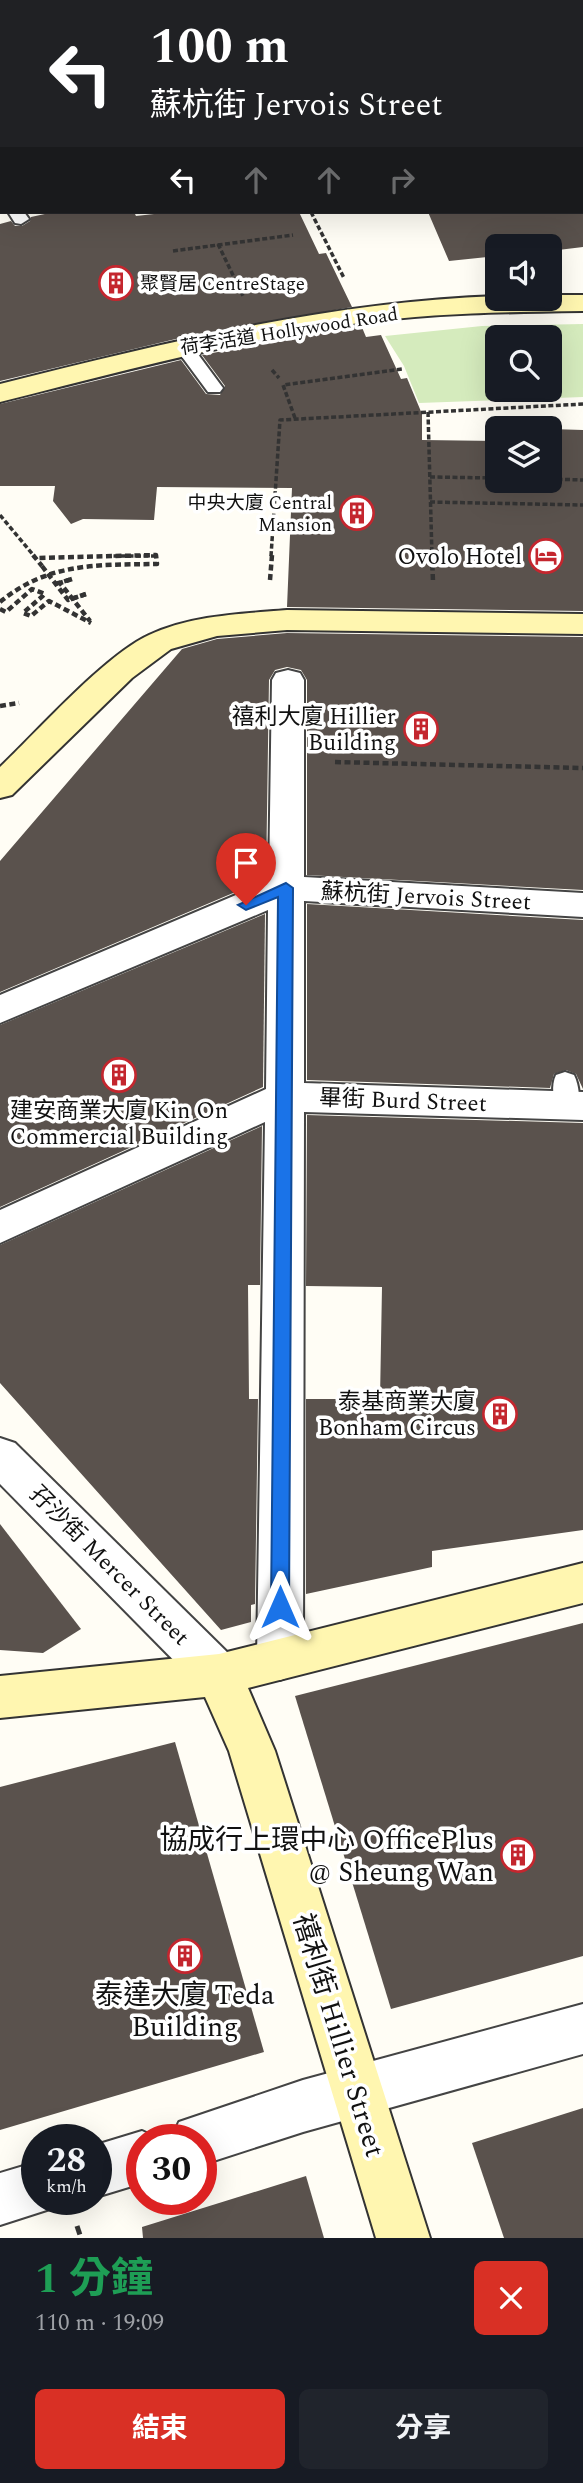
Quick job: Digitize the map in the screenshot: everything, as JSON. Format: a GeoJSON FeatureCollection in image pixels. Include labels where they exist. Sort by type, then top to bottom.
{"type":"FeatureCollection","features":[{"type":"Feature","properties":{"kind":"street","name":"荷李活道 Hollywood Road"},"geometry":{"type":"LineString","coordinates":[[0,393],[183,346],[361,315],[482,305],[583,303]]}},
{"type":"Feature","properties":{"kind":"street"},"geometry":{"type":"LineString","coordinates":[[0,787],[120,671],[160,642],[187,633],[246,622],[287,620],[583,624]]}},
{"type":"Feature","properties":{"kind":"street"},"geometry":{"type":"LineString","coordinates":[[281,1660],[288,680]]}},
{"type":"Feature","properties":{"kind":"street","name":"蘇杭街 Jervois Street"},"geometry":{"type":"LineString","coordinates":[[0,1010],[286,888],[583,905]]}},
{"type":"Feature","properties":{"kind":"street","name":"畢街 Burd Street"},"geometry":{"type":"LineString","coordinates":[[0,1227],[283,1097],[572,1098]]}},
{"type":"Feature","properties":{"kind":"street","name":"孖沙街 Mercer Street"},"geometry":{"type":"LineString","coordinates":[[0,1456],[219,1675]]}},
{"type":"Feature","properties":{"kind":"street"},"geometry":{"type":"LineString","coordinates":[[0,1697],[219,1675],[583,1583]]}},
{"type":"Feature","properties":{"kind":"street","name":"禧利街 Hillier Street"},"geometry":{"type":"LineString","coordinates":[[219,1675],[252,1751],[403,2238]]}},
{"type":"Feature","properties":{"kind":"street"},"geometry":{"type":"LineString","coordinates":[[217,2134],[583,2029]]}},
{"type":"Feature","properties":{"kind":"street"},"geometry":{"type":"LineString","coordinates":[[0,2199],[21,2193]]}},
{"type":"Feature","properties":{"kind":"lane"},"geometry":{"type":"LineString","coordinates":[[183,346],[214,388]]}},
{"type":"Feature","properties":{"kind":"path"},"geometry":{"type":"LineString","coordinates":[[311,214],[345,278]]}},
{"type":"Feature","properties":{"kind":"path"},"geometry":{"type":"LineString","coordinates":[[173,251],[293,234]]}},
{"type":"Feature","properties":{"kind":"path"},"geometry":{"type":"LineString","coordinates":[[218,244],[248,306]]}},
{"type":"Feature","properties":{"kind":"path"},"geometry":{"type":"LineString","coordinates":[[295,418],[283,385],[402,369]]}},
{"type":"Feature","properties":{"kind":"path"},"geometry":{"type":"LineString","coordinates":[[270,582],[280,420],[583,404]]}},
{"type":"Feature","properties":{"kind":"path"},"geometry":{"type":"LineString","coordinates":[[428,412],[432,557]]}},
{"type":"Feature","properties":{"kind":"path"},"geometry":{"type":"LineString","coordinates":[[430,477],[485,478]]}},
{"type":"Feature","properties":{"kind":"path"},"geometry":{"type":"LineString","coordinates":[[562,479],[583,480]]}},
{"type":"Feature","properties":{"kind":"path"},"geometry":{"type":"LineString","coordinates":[[430,502],[583,505]]}},
{"type":"Feature","properties":{"kind":"path"},"geometry":{"type":"LineString","coordinates":[[0,515],[69,599],[86,594],[71,598]]}},
{"type":"Feature","properties":{"kind":"path"},"geometry":{"type":"LineString","coordinates":[[0,602],[24,582],[49,573],[103,565],[157,564],[156,555],[36,558]]}},
{"type":"Feature","properties":{"kind":"path"},"geometry":{"type":"LineString","coordinates":[[49,573],[56,584]]}},
{"type":"Feature","properties":{"kind":"path"},"geometry":{"type":"LineString","coordinates":[[0,610],[6,612],[32,589],[45,594],[23,613],[31,616],[49,601],[92,623],[60,583],[72,579],[56,584]]}},
{"type":"Feature","properties":{"kind":"path"},"geometry":{"type":"LineString","coordinates":[[0,706],[19,703]]}},
{"type":"Feature","properties":{"kind":"path"},"geometry":{"type":"LineString","coordinates":[[329,761],[583,768]]}},
{"type":"Feature","properties":{"kind":"path"},"geometry":{"type":"LineString","coordinates":[[76,2222],[81,2238]]}},
{"type":"Feature","properties":{"kind":"green space"},"geometry":{"type":"Polygon","coordinates":[[[583,324],[583,397],[562,398],[562,325],[532,325],[583,324]]]}},
{"type":"Feature","properties":{"kind":"green space"},"geometry":{"type":"Polygon","coordinates":[[[485,326],[485,401],[419,403],[404,366],[385,336],[485,326]]]}},
{"type":"Feature","properties":{"kind":"building"},"geometry":{"type":"Polygon","coordinates":[[[45,214],[300,214],[319,254],[326,253],[352,307],[184,337],[0,381],[0,224],[11,221],[15,226],[22,226],[30,221],[31,217],[45,214]]]}},
{"type":"Feature","properties":{"kind":"building"},"geometry":{"type":"Polygon","coordinates":[[[429,214],[583,214],[583,247],[562,250],[562,234],[485,234],[485,257],[449,261],[429,214]]]}},
{"type":"Feature","properties":{"kind":"building"},"geometry":{"type":"Polygon","coordinates":[[[361,325],[366,337],[381,335],[401,379],[407,378],[422,414],[422,440],[485,441],[485,493],[562,493],[562,429],[583,430],[583,611],[287,607],[292,488],[157,487],[154,520],[83,519],[71,524],[53,501],[55,486],[0,486],[0,404],[181,360],[206,394],[220,395],[225,386],[202,355],[361,325]]]}},
{"type":"Feature","properties":{"kind":"building"},"geometry":{"type":"Polygon","coordinates":[[[287,633],[583,637],[583,890],[307,875],[307,680],[301,670],[287,667],[275,670],[269,680],[266,879],[0,992],[0,861],[182,649],[217,639],[287,633]]]}},
{"type":"Feature","properties":{"kind":"building"},"geometry":{"type":"Polygon","coordinates":[[[307,904],[583,920],[583,1089],[576,1074],[566,1070],[554,1074],[550,1088],[307,1080],[307,904]]]}},
{"type":"Feature","properties":{"kind":"building"},"geometry":{"type":"Polygon","coordinates":[[[265,914],[263,1087],[0,1207],[0,1025],[265,914]]]}},
{"type":"Feature","properties":{"kind":"building"},"geometry":{"type":"Polygon","coordinates":[[[307,1115],[583,1123],[583,1530],[432,1551],[432,1567],[306,1594],[306,1399],[380,1399],[382,1287],[306,1286],[307,1115]]]}},
{"type":"Feature","properties":{"kind":"building"},"geometry":{"type":"Polygon","coordinates":[[[262,1126],[260,1285],[248,1285],[249,1399],[258,1399],[255,1604],[251,1605],[251,1622],[221,1630],[0,1383],[0,1245],[262,1126]]]}},
{"type":"Feature","properties":{"kind":"building"},"geometry":{"type":"Polygon","coordinates":[[[0,1524],[81,1629],[43,1653],[0,1650],[0,1524]]]}},
{"type":"Feature","properties":{"kind":"building"},"geometry":{"type":"Polygon","coordinates":[[[583,1623],[583,1956],[391,2009],[295,1696],[583,1623]]]}},
{"type":"Feature","properties":{"kind":"building"},"geometry":{"type":"Polygon","coordinates":[[[175,1742],[264,2052],[0,2130],[0,1787],[175,1742]]]}},
{"type":"Feature","properties":{"kind":"building"},"geometry":{"type":"Polygon","coordinates":[[[583,2108],[583,2238],[504,2238],[472,2143],[583,2108]]]}},
{"type":"Feature","properties":{"kind":"building"},"geometry":{"type":"Polygon","coordinates":[[[306,2176],[324,2238],[143,2238],[142,2227],[181,2215],[217,2215],[217,2204],[306,2176]]]}},
{"type":"Feature","properties":{"kind":"place","name":"聚賢居 CentreStage"},"geometry":{"type":"Point","coordinates":[116,283]}},
{"type":"Feature","properties":{"kind":"place","name":"中央大廈 Central Mansion"},"geometry":{"type":"Point","coordinates":[357,513]}},
{"type":"Feature","properties":{"kind":"place","name":"Ovolo Hotel"},"geometry":{"type":"Point","coordinates":[546,556]}},
{"type":"Feature","properties":{"kind":"place","name":"禧利大廈 Hillier Building"},"geometry":{"type":"Point","coordinates":[421,729]}},
{"type":"Feature","properties":{"kind":"place","name":"建安商業大廈 Kin On Commercial Building"},"geometry":{"type":"Point","coordinates":[119,1075]}},
{"type":"Feature","properties":{"kind":"place","name":"泰基商業大廈 Bonham Circus"},"geometry":{"type":"Point","coordinates":[500,1414]}},
{"type":"Feature","properties":{"kind":"place","name":"協成行上環中心 OfficePlus @ Sheung Wan"},"geometry":{"type":"Point","coordinates":[518,1855]}},
{"type":"Feature","properties":{"kind":"place","name":"泰達大廈 Teda Building"},"geometry":{"type":"Point","coordinates":[185,1956]}},
{"type":"Feature","properties":{"kind":"route"},"geometry":{"type":"LineString","coordinates":[[246,905],[286,888],[280,1607]]}}]}
